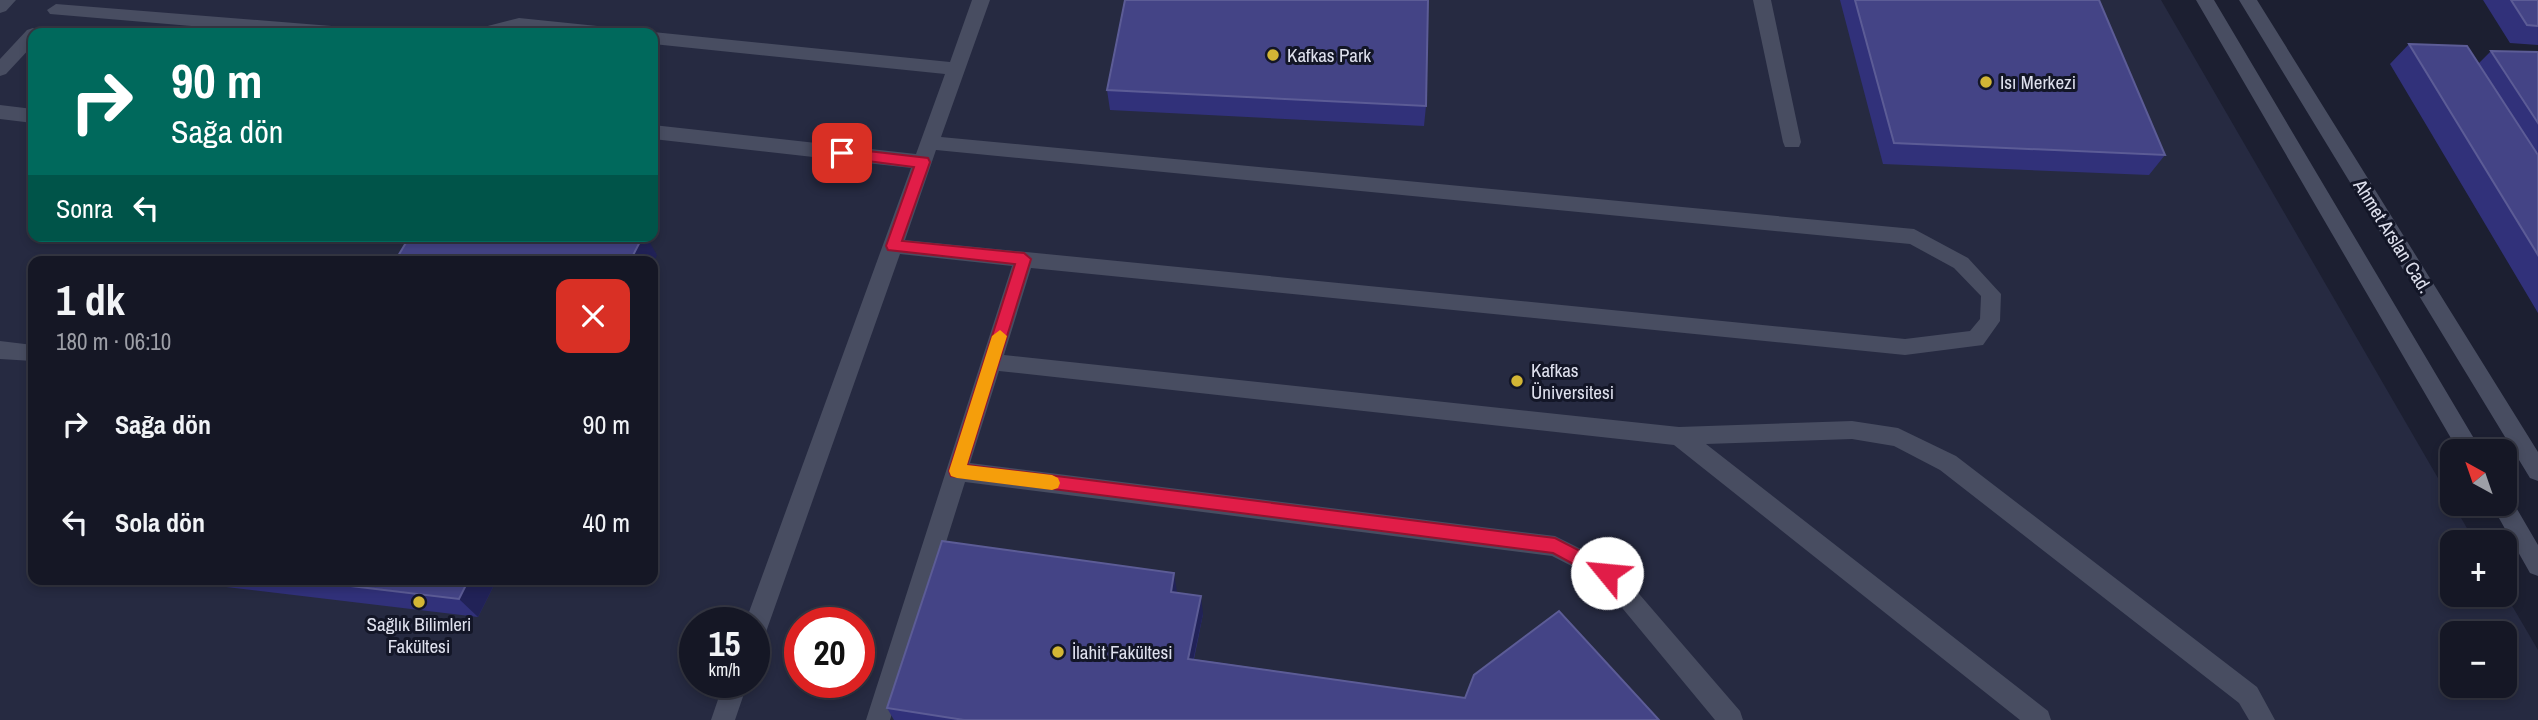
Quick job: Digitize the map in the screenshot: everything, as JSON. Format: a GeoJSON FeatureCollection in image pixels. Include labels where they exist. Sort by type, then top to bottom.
{"type":"FeatureCollection","features":[{"type":"Feature","properties":{"kind":"street"},"geometry":{"type":"LineString","coordinates":[[0,7],[6,0]]}},
{"type":"Feature","properties":{"kind":"street"},"geometry":{"type":"LineString","coordinates":[[763,607],[981,0]]}},
{"type":"Feature","properties":{"kind":"street"},"geometry":{"type":"LineString","coordinates":[[1762,0],[1793,142]]}},
{"type":"Feature","properties":{"kind":"street"},"geometry":{"type":"LineString","coordinates":[[2205,0],[2463,439]]}},
{"type":"Feature","properties":{"kind":"street","name":"Ahmet Arslan Cad."},"geometry":{"type":"LineString","coordinates":[[2248,0],[2538,471]]}},
{"type":"Feature","properties":{"kind":"street"},"geometry":{"type":"LineString","coordinates":[[39,28],[60,5],[293,28]]}},
{"type":"Feature","properties":{"kind":"street"},"geometry":{"type":"LineString","coordinates":[[503,28],[519,24],[558,28]]}},
{"type":"Feature","properties":{"kind":"street"},"geometry":{"type":"LineString","coordinates":[[658,39],[956,69]]}},
{"type":"Feature","properties":{"kind":"street"},"geometry":{"type":"LineString","coordinates":[[0,70],[28,40]]}},
{"type":"Feature","properties":{"kind":"street"},"geometry":{"type":"LineString","coordinates":[[0,112],[28,115]]}},
{"type":"Feature","properties":{"kind":"street"},"geometry":{"type":"LineString","coordinates":[[658,132],[926,152],[1914,237],[1961,263],[1991,294],[1990,321],[1976,339],[1905,347],[893,246]]}},
{"type":"Feature","properties":{"kind":"street"},"geometry":{"type":"LineString","coordinates":[[878,720],[1024,259]]}},
{"type":"Feature","properties":{"kind":"street"},"geometry":{"type":"LineString","coordinates":[[0,351],[28,353]]}},
{"type":"Feature","properties":{"kind":"street"},"geometry":{"type":"LineString","coordinates":[[991,362],[1679,436],[1852,430],[1898,437],[1948,463],[2248,695],[2263,720]]}},
{"type":"Feature","properties":{"kind":"street"},"geometry":{"type":"LineString","coordinates":[[1679,436],[2039,720]]}},
{"type":"Feature","properties":{"kind":"street"},"geometry":{"type":"LineString","coordinates":[[957,471],[1555,545],[1607,573],[1731,720]]}},
{"type":"Feature","properties":{"kind":"street"},"geometry":{"type":"LineString","coordinates":[[2509,516],[2538,566]]}},
{"type":"Feature","properties":{"kind":"street"},"geometry":{"type":"LineString","coordinates":[[723,720],[731,698]]}},
{"type":"Feature","properties":{"kind":"shaded area","name":"Kafkas Üniversitesi"},"geometry":{"type":"Polygon","coordinates":[[[0,0],[2161,0],[2440,482],[2440,516],[2460,516],[2468,530],[2440,530],[2440,607],[2513,607],[2538,650],[2538,720],[0,720],[0,0]]]}},
{"type":"Feature","properties":{"kind":"building","name":"Kafkas Park"},"geometry":{"type":"Polygon","coordinates":[[[1125,0],[1428,0],[1426,106],[1107,90],[1125,0]]]}},
{"type":"Feature","properties":{"kind":"building","name":"Isı Merkezi"},"geometry":{"type":"Polygon","coordinates":[[[1855,0],[2099,0],[2165,155],[1894,143],[1855,0]]]}},
{"type":"Feature","properties":{"kind":"building"},"geometry":{"type":"Polygon","coordinates":[[[2511,0],[2538,0],[2538,26],[2527,25],[2511,0]]]}},
{"type":"Feature","properties":{"kind":"building"},"geometry":{"type":"Polygon","coordinates":[[[2409,44],[2467,46],[2538,155],[2538,255],[2409,44]]]}},
{"type":"Feature","properties":{"kind":"building"},"geometry":{"type":"Polygon","coordinates":[[[2491,51],[2538,52],[2538,123],[2491,51]]]}},
{"type":"Feature","properties":{"kind":"building"},"geometry":{"type":"Polygon","coordinates":[[[406,242],[640,242],[633,256],[398,256],[406,242]]]}},
{"type":"Feature","properties":{"kind":"building","name":"İlahit Fakültesi"},"geometry":{"type":"Polygon","coordinates":[[[942,541],[1174,573],[1171,592],[1201,596],[1188,659],[1465,698],[1474,675],[1559,611],[1659,720],[964,720],[887,708],[942,541]]]}},
{"type":"Feature","properties":{"kind":"building"},"geometry":{"type":"Polygon","coordinates":[[[342,585],[466,585],[459,599],[342,585]]]}},
{"type":"Feature","properties":{"kind":"slow traffic"},"geometry":{"type":"LineString","coordinates":[[1000,336],[957,471],[1052,483]]}},
{"type":"Feature","properties":{"kind":"place","name":"Kafkas Park"},"geometry":{"type":"Point","coordinates":[1273,55]}},
{"type":"Feature","properties":{"kind":"place","name":"Isı Merkezi"},"geometry":{"type":"Point","coordinates":[1986,82]}},
{"type":"Feature","properties":{"kind":"place","name":"Kafkas Üniversitesi"},"geometry":{"type":"Point","coordinates":[1517,381]}},
{"type":"Feature","properties":{"kind":"place","name":"Sağlık Bilimleri Fakültesi"},"geometry":{"type":"Point","coordinates":[419,602]}},
{"type":"Feature","properties":{"kind":"place","name":"İlahit Fakültesi"},"geometry":{"type":"Point","coordinates":[1058,652]}},
{"type":"Feature","properties":{"kind":"route"},"geometry":{"type":"LineString","coordinates":[[842,153],[923,162],[893,246],[1024,259],[957,471],[1555,545],[1607,573]]}}]}
